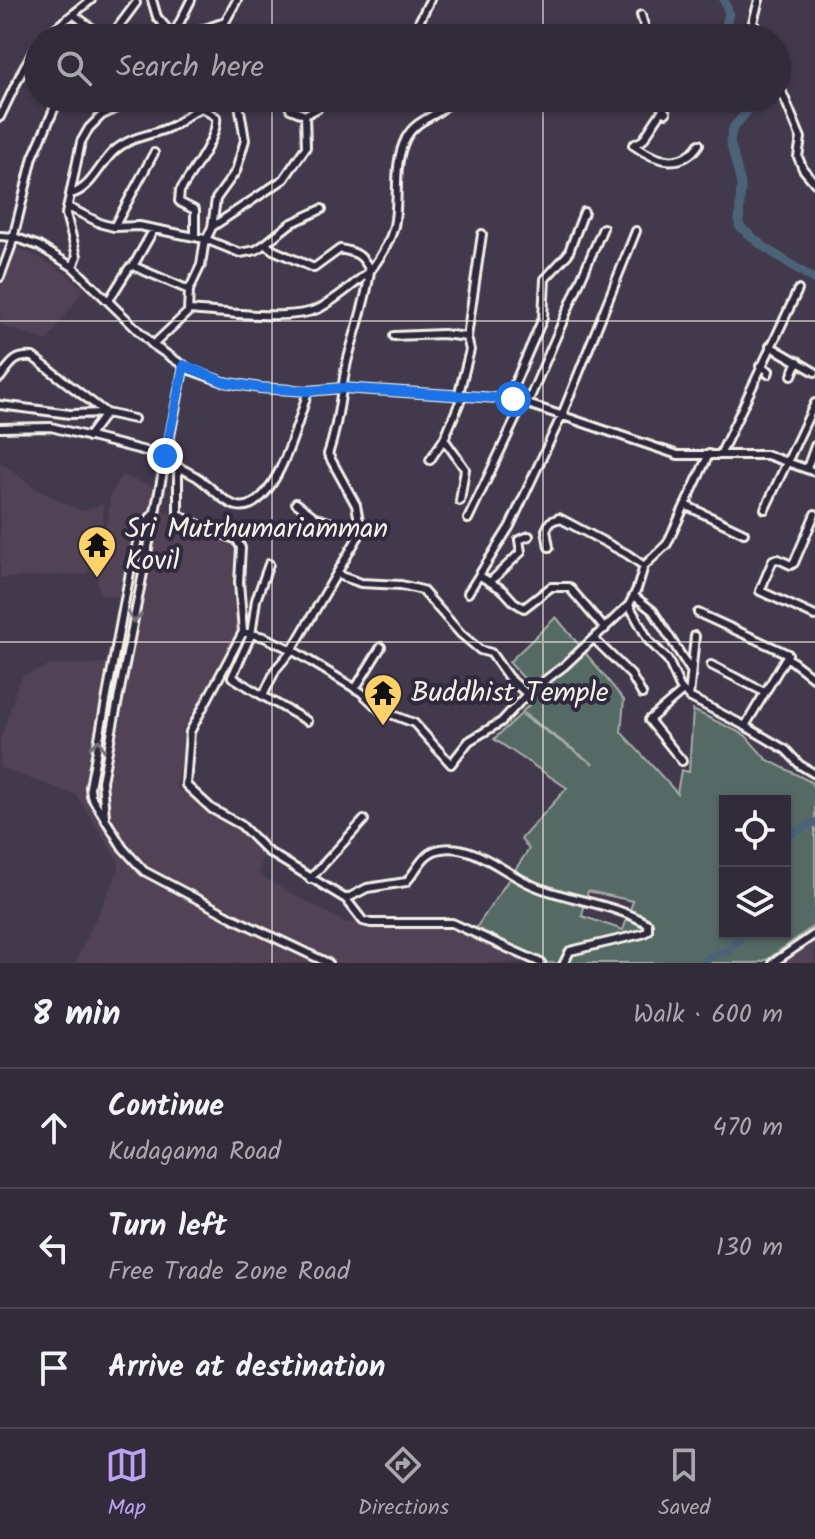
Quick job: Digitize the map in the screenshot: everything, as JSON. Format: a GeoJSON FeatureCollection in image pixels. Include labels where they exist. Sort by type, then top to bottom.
{"type":"FeatureCollection","features":[{"type":"Feature","properties":{"kind":"street"},"geometry":{"type":"LineString","coordinates":[[60,24],[91,0]]}},
{"type":"Feature","properties":{"kind":"street"},"geometry":{"type":"LineString","coordinates":[[152,0],[157,17],[164,24]]}},
{"type":"Feature","properties":{"kind":"street"},"geometry":{"type":"LineString","coordinates":[[179,24],[191,0]]}},
{"type":"Feature","properties":{"kind":"street"},"geometry":{"type":"LineString","coordinates":[[219,24],[225,22],[237,0]]}},
{"type":"Feature","properties":{"kind":"street"},"geometry":{"type":"LineString","coordinates":[[418,24],[430,0]]}},
{"type":"Feature","properties":{"kind":"street"},"geometry":{"type":"LineString","coordinates":[[754,24],[759,0]]}},
{"type":"Feature","properties":{"kind":"street"},"geometry":{"type":"LineString","coordinates":[[119,24],[136,3]]}},
{"type":"Feature","properties":{"kind":"street"},"geometry":{"type":"LineString","coordinates":[[73,14],[87,24]]}},
{"type":"Feature","properties":{"kind":"street"},"geometry":{"type":"LineString","coordinates":[[641,15],[644,24]]}},
{"type":"Feature","properties":{"kind":"street"},"geometry":{"type":"LineString","coordinates":[[0,117],[24,67]]}},
{"type":"Feature","properties":{"kind":"street"},"geometry":{"type":"LineString","coordinates":[[0,277],[14,237],[33,157],[53,112]]}},
{"type":"Feature","properties":{"kind":"street"},"geometry":{"type":"LineString","coordinates":[[73,267],[77,256],[66,220],[79,150],[84,134],[108,112]]}},
{"type":"Feature","properties":{"kind":"street"},"geometry":{"type":"LineString","coordinates":[[71,194],[82,191],[116,150],[137,136],[175,125],[192,112]]}},
{"type":"Feature","properties":{"kind":"street"},"geometry":{"type":"LineString","coordinates":[[195,237],[195,210],[181,203],[179,197],[217,126],[216,117],[208,112]]}},
{"type":"Feature","properties":{"kind":"street"},"geometry":{"type":"LineString","coordinates":[[153,345],[189,310],[189,290],[201,265],[216,199],[236,171],[245,140],[240,112]]}},
{"type":"Feature","properties":{"kind":"street"},"geometry":{"type":"LineString","coordinates":[[298,112],[305,115]]}},
{"type":"Feature","properties":{"kind":"street"},"geometry":{"type":"LineString","coordinates":[[305,115],[311,112]]}},
{"type":"Feature","properties":{"kind":"street"},"geometry":{"type":"LineString","coordinates":[[263,696],[276,669],[292,650],[361,532],[356,505],[328,454],[337,429],[342,388],[366,299],[370,271],[394,225],[397,168],[405,140],[414,126],[439,112]]}},
{"type":"Feature","properties":{"kind":"street"},"geometry":{"type":"LineString","coordinates":[[664,112],[643,140],[633,145],[660,159],[673,161],[683,160],[699,144]]}},
{"type":"Feature","properties":{"kind":"street"},"geometry":{"type":"LineString","coordinates":[[790,112],[801,138],[798,157],[815,183]]}},
{"type":"Feature","properties":{"kind":"street"},"geometry":{"type":"LineString","coordinates":[[212,227],[284,179],[306,147],[305,115]]}},
{"type":"Feature","properties":{"kind":"street"},"geometry":{"type":"LineString","coordinates":[[114,227],[154,153]]}},
{"type":"Feature","properties":{"kind":"street"},"geometry":{"type":"LineString","coordinates":[[68,207],[114,227],[139,226],[195,237],[240,253],[256,250],[290,224],[322,209]]}},
{"type":"Feature","properties":{"kind":"street"},"geometry":{"type":"LineString","coordinates":[[508,399],[543,318],[545,279],[568,254],[584,212]]}},
{"type":"Feature","properties":{"kind":"street"},"geometry":{"type":"LineString","coordinates":[[468,519],[526,401],[603,228]]}},
{"type":"Feature","properties":{"kind":"street"},"geometry":{"type":"LineString","coordinates":[[109,300],[154,229]]}},
{"type":"Feature","properties":{"kind":"street"},"geometry":{"type":"LineString","coordinates":[[468,593],[510,526],[562,415],[636,231]]}},
{"type":"Feature","properties":{"kind":"street"},"geometry":{"type":"LineString","coordinates":[[430,460],[444,439],[460,397],[470,350],[467,337],[482,234]]}},
{"type":"Feature","properties":{"kind":"street"},"geometry":{"type":"LineString","coordinates":[[0,236],[14,237],[39,246],[73,267],[153,345],[184,365],[224,382],[260,388],[308,391],[342,388],[526,401],[678,455],[767,455],[815,472]]}},
{"type":"Feature","properties":{"kind":"street"},"geometry":{"type":"LineString","coordinates":[[265,244],[314,268],[340,249],[356,252],[370,271]]}},
{"type":"Feature","properties":{"kind":"street"},"geometry":{"type":"LineString","coordinates":[[133,266],[189,290]]}},
{"type":"Feature","properties":{"kind":"street"},"geometry":{"type":"LineString","coordinates":[[189,310],[272,315],[307,313],[331,300],[370,271]]}},
{"type":"Feature","properties":{"kind":"street"},"geometry":{"type":"LineString","coordinates":[[720,455],[798,290]]}},
{"type":"Feature","properties":{"kind":"street"},"geometry":{"type":"LineString","coordinates":[[394,336],[443,334],[467,337]]}},
{"type":"Feature","properties":{"kind":"street"},"geometry":{"type":"LineString","coordinates":[[770,346],[815,372]]}},
{"type":"Feature","properties":{"kind":"street"},"geometry":{"type":"LineString","coordinates":[[0,378],[11,363],[21,356],[33,357],[106,413]]}},
{"type":"Feature","properties":{"kind":"street"},"geometry":{"type":"LineString","coordinates":[[792,375],[798,361]]}},
{"type":"Feature","properties":{"kind":"street"},"geometry":{"type":"LineString","coordinates":[[105,816],[102,781],[184,365]]}},
{"type":"Feature","properties":{"kind":"street"},"geometry":{"type":"LineString","coordinates":[[760,366],[769,371],[768,374]]}},
{"type":"Feature","properties":{"kind":"street"},"geometry":{"type":"LineString","coordinates":[[0,428],[51,427],[165,456],[235,506],[252,506],[268,492],[294,436],[308,391]]}},
{"type":"Feature","properties":{"kind":"street"},"geometry":{"type":"LineString","coordinates":[[765,509],[815,403]]}},
{"type":"Feature","properties":{"kind":"street"},"geometry":{"type":"LineString","coordinates":[[0,405],[70,414],[106,413],[134,419]]}},
{"type":"Feature","properties":{"kind":"street"},"geometry":{"type":"LineString","coordinates":[[88,437],[106,413]]}},
{"type":"Feature","properties":{"kind":"street"},"geometry":{"type":"LineString","coordinates":[[444,439],[465,469],[460,501]]}},
{"type":"Feature","properties":{"kind":"street"},"geometry":{"type":"LineString","coordinates":[[807,468],[815,446]]}},
{"type":"Feature","properties":{"kind":"street"},"geometry":{"type":"LineString","coordinates":[[243,632],[264,637],[292,650],[355,689],[380,710],[414,723],[451,764],[469,741],[501,722],[527,694],[594,639],[629,605],[644,566],[667,544],[709,454]]}},
{"type":"Feature","properties":{"kind":"street"},"geometry":{"type":"LineString","coordinates":[[175,465],[178,471],[178,513],[187,520],[237,540],[241,548],[239,582],[243,632],[190,732],[186,785],[212,809],[241,825],[267,851],[346,899],[363,921],[452,923],[541,963]]}},
{"type":"Feature","properties":{"kind":"street"},"geometry":{"type":"LineString","coordinates":[[296,503],[316,518],[361,532]]}},
{"type":"Feature","properties":{"kind":"street"},"geometry":{"type":"LineString","coordinates":[[685,505],[744,533]]}},
{"type":"Feature","properties":{"kind":"street"},"geometry":{"type":"LineString","coordinates":[[154,513],[141,529],[132,562],[90,787],[94,803],[123,848],[144,871],[328,963]]}},
{"type":"Feature","properties":{"kind":"street"},"geometry":{"type":"LineString","coordinates":[[815,514],[794,563],[791,565],[773,560],[760,591],[815,616]]}},
{"type":"Feature","properties":{"kind":"street"},"geometry":{"type":"LineString","coordinates":[[549,547],[546,530],[550,522],[559,518],[644,566]]}},
{"type":"Feature","properties":{"kind":"street"},"geometry":{"type":"LineString","coordinates":[[490,582],[521,552],[519,540],[529,536]]}},
{"type":"Feature","properties":{"kind":"street"},"geometry":{"type":"LineString","coordinates":[[269,564],[256,600],[251,635],[232,677],[307,721]]}},
{"type":"Feature","properties":{"kind":"street"},"geometry":{"type":"LineString","coordinates":[[338,572],[361,583],[401,585],[422,590],[461,634],[480,650],[491,653],[508,677],[527,694]]}},
{"type":"Feature","properties":{"kind":"street"},"geometry":{"type":"LineString","coordinates":[[480,576],[524,608],[551,587],[569,587],[605,629]]}},
{"type":"Feature","properties":{"kind":"street"},"geometry":{"type":"LineString","coordinates":[[634,596],[653,611],[691,671]]}},
{"type":"Feature","properties":{"kind":"street"},"geometry":{"type":"LineString","coordinates":[[629,605],[649,641],[668,660],[686,694],[773,742],[815,774]]}},
{"type":"Feature","properties":{"kind":"street"},"geometry":{"type":"LineString","coordinates":[[698,613],[786,652],[788,658],[815,679]]}},
{"type":"Feature","properties":{"kind":"street"},"geometry":{"type":"LineString","coordinates":[[682,761],[649,720],[686,694],[695,636]]}},
{"type":"Feature","properties":{"kind":"street"},"geometry":{"type":"LineString","coordinates":[[594,639],[631,675],[642,694]]}},
{"type":"Feature","properties":{"kind":"street"},"geometry":{"type":"LineString","coordinates":[[355,689],[381,647]]}},
{"type":"Feature","properties":{"kind":"street"},"geometry":{"type":"LineString","coordinates":[[745,726],[788,658]]}},
{"type":"Feature","properties":{"kind":"street"},"geometry":{"type":"LineString","coordinates":[[711,665],[764,692]]}},
{"type":"Feature","properties":{"kind":"street"},"geometry":{"type":"LineString","coordinates":[[310,879],[364,820]]}},
{"type":"Feature","properties":{"kind":"street"},"geometry":{"type":"LineString","coordinates":[[346,899],[367,888],[406,882],[423,858],[436,850],[467,849],[538,888],[648,924],[648,931],[642,934],[570,951],[564,963]]}},
{"type":"Feature","properties":{"kind":"street"},"geometry":{"type":"LineString","coordinates":[[773,963],[815,934]]}},
{"type":"Feature","properties":{"kind":"shaded area"},"geometry":{"type":"Polygon","coordinates":[[[16,247],[46,261],[84,289],[47,341],[0,325],[0,285],[16,247]]]}},
{"type":"Feature","properties":{"kind":"shaded area"},"geometry":{"type":"Polygon","coordinates":[[[0,462],[38,490],[81,511],[103,504],[103,523],[87,574],[0,578],[0,462]]]}},
{"type":"Feature","properties":{"kind":"shaded area"},"geometry":{"type":"Polygon","coordinates":[[[123,476],[154,487],[162,509],[232,540],[235,546],[233,580],[239,633],[190,723],[176,786],[178,790],[264,836],[261,876],[346,923],[443,921],[533,963],[75,963],[119,869],[119,862],[76,795],[0,768],[0,741],[23,676],[51,665],[106,663],[119,598],[100,595],[94,562],[108,519],[110,496],[123,476]]]}},
{"type":"Feature","properties":{"kind":"shaded area"},"geometry":{"type":"Polygon","coordinates":[[[815,933],[815,963],[773,963],[815,933]]]}},
{"type":"Feature","properties":{"kind":"green space"},"geometry":{"type":"Polygon","coordinates":[[[556,617],[624,700],[621,732],[677,793],[681,770],[689,772],[693,710],[745,735],[766,759],[811,782],[815,792],[815,925],[758,963],[548,963],[476,928],[529,849],[521,839],[567,788],[494,739],[521,714],[593,764],[522,712],[539,695],[509,662],[556,617]],[[588,891],[582,916],[623,930],[633,901],[588,891]]]}},
{"type":"Feature","properties":{"kind":"waterway"},"geometry":{"type":"LineString","coordinates":[[724,0],[729,13],[726,24]]}},
{"type":"Feature","properties":{"kind":"waterway"},"geometry":{"type":"LineString","coordinates":[[746,112],[733,128],[730,141],[741,184],[739,226],[764,247],[815,280]]}},
{"type":"Feature","properties":{"kind":"waterway"},"geometry":{"type":"LineString","coordinates":[[791,834],[815,823]]}},
{"type":"Feature","properties":{"kind":"waterway"},"geometry":{"type":"LineString","coordinates":[[705,963],[709,957],[728,951],[739,939]]}},
{"type":"Feature","properties":{"kind":"place","name":"Sri Mutrhumariamman Kovil"},"geometry":{"type":"Point","coordinates":[97,579]}},
{"type":"Feature","properties":{"kind":"place","name":"Buddhist Temple"},"geometry":{"type":"Point","coordinates":[383,727]}},
{"type":"Feature","properties":{"kind":"route"},"geometry":{"type":"LineString","coordinates":[[165,456],[184,365],[224,382],[260,388],[308,391],[342,388],[513,399]]}}]}
